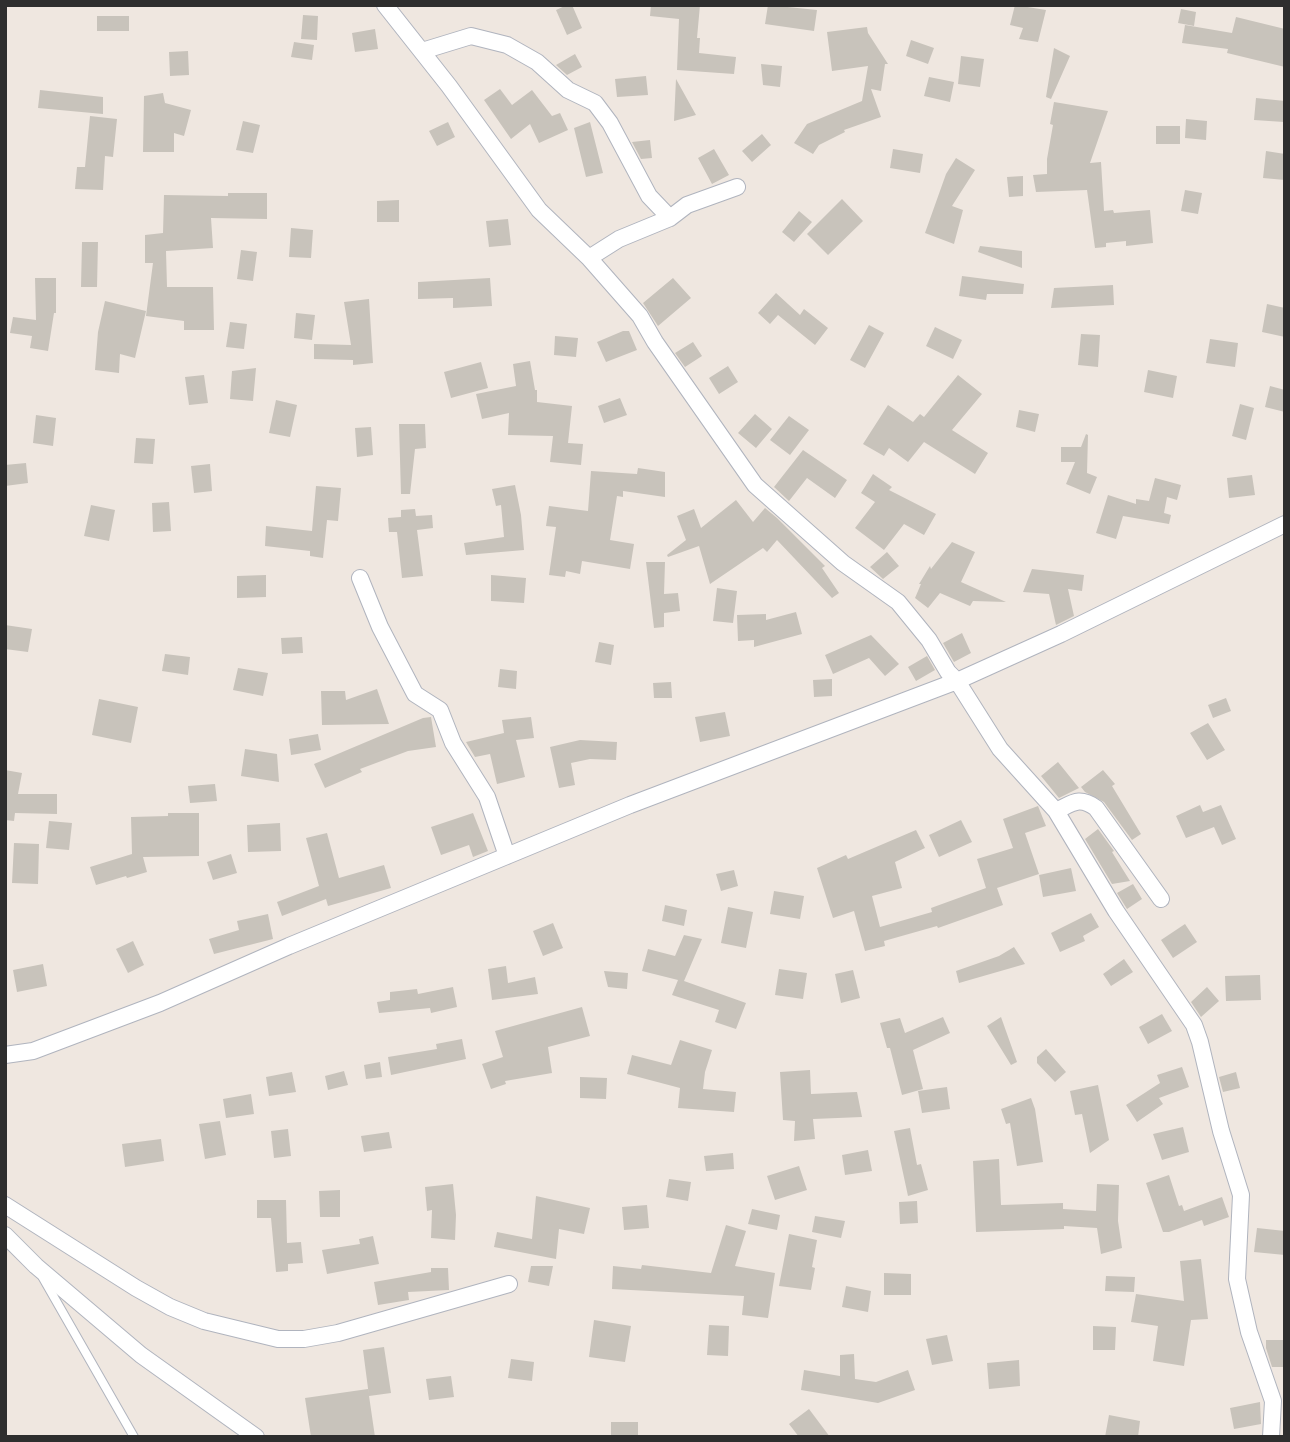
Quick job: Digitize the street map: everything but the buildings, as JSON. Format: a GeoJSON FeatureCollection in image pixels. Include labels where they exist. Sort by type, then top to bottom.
{"type":"FeatureCollection","features":[{"type":"Feature","properties":{"kind":"street"},"geometry":{"type":"LineString","coordinates":[[385,5],[422,51],[538,210],[589,258],[640,316],[655,342],[755,485],[843,563],[898,602],[929,640],[1000,749],[1056,811],[1116,912],[1194,1025],[1221,1131],[1241,1195],[1237,1279],[1249,1332],[1273,1401],[1270,1437]]}},
{"type":"Feature","properties":{"kind":"street"},"geometry":{"type":"LineString","coordinates":[[422,51],[471,36],[507,45],[537,62],[568,90],[595,103],[610,123],[649,196],[670,218]]}},
{"type":"Feature","properties":{"kind":"street"},"geometry":{"type":"LineString","coordinates":[[589,258],[619,239],[670,218],[687,205],[737,187]]}},
{"type":"Feature","properties":{"kind":"street"},"geometry":{"type":"LineString","coordinates":[[5,1055],[33,1051],[160,1003],[289,946],[630,805],[957,681],[1073,629],[1285,524]]}},
{"type":"Feature","properties":{"kind":"street"},"geometry":{"type":"LineString","coordinates":[[360,578],[380,627],[415,694],[440,710],[453,743],[486,797],[507,856]]}},
{"type":"Feature","properties":{"kind":"street"},"geometry":{"type":"LineString","coordinates":[[1056,811],[1078,800],[1086,801],[1096,808],[1161,899]]}},
{"type":"Feature","properties":{"kind":"street"},"geometry":{"type":"LineString","coordinates":[[5,1205],[170,1307],[204,1321],[278,1339],[304,1339],[338,1333],[509,1284]]}},
{"type":"Feature","properties":{"kind":"street"},"geometry":{"type":"LineString","coordinates":[[5,1235],[36,1266],[141,1355],[256,1437]]}},
{"type":"Feature","properties":{"kind":"lane"},"geometry":{"type":"LineString","coordinates":[[36,1266],[134,1437]]}}]}
